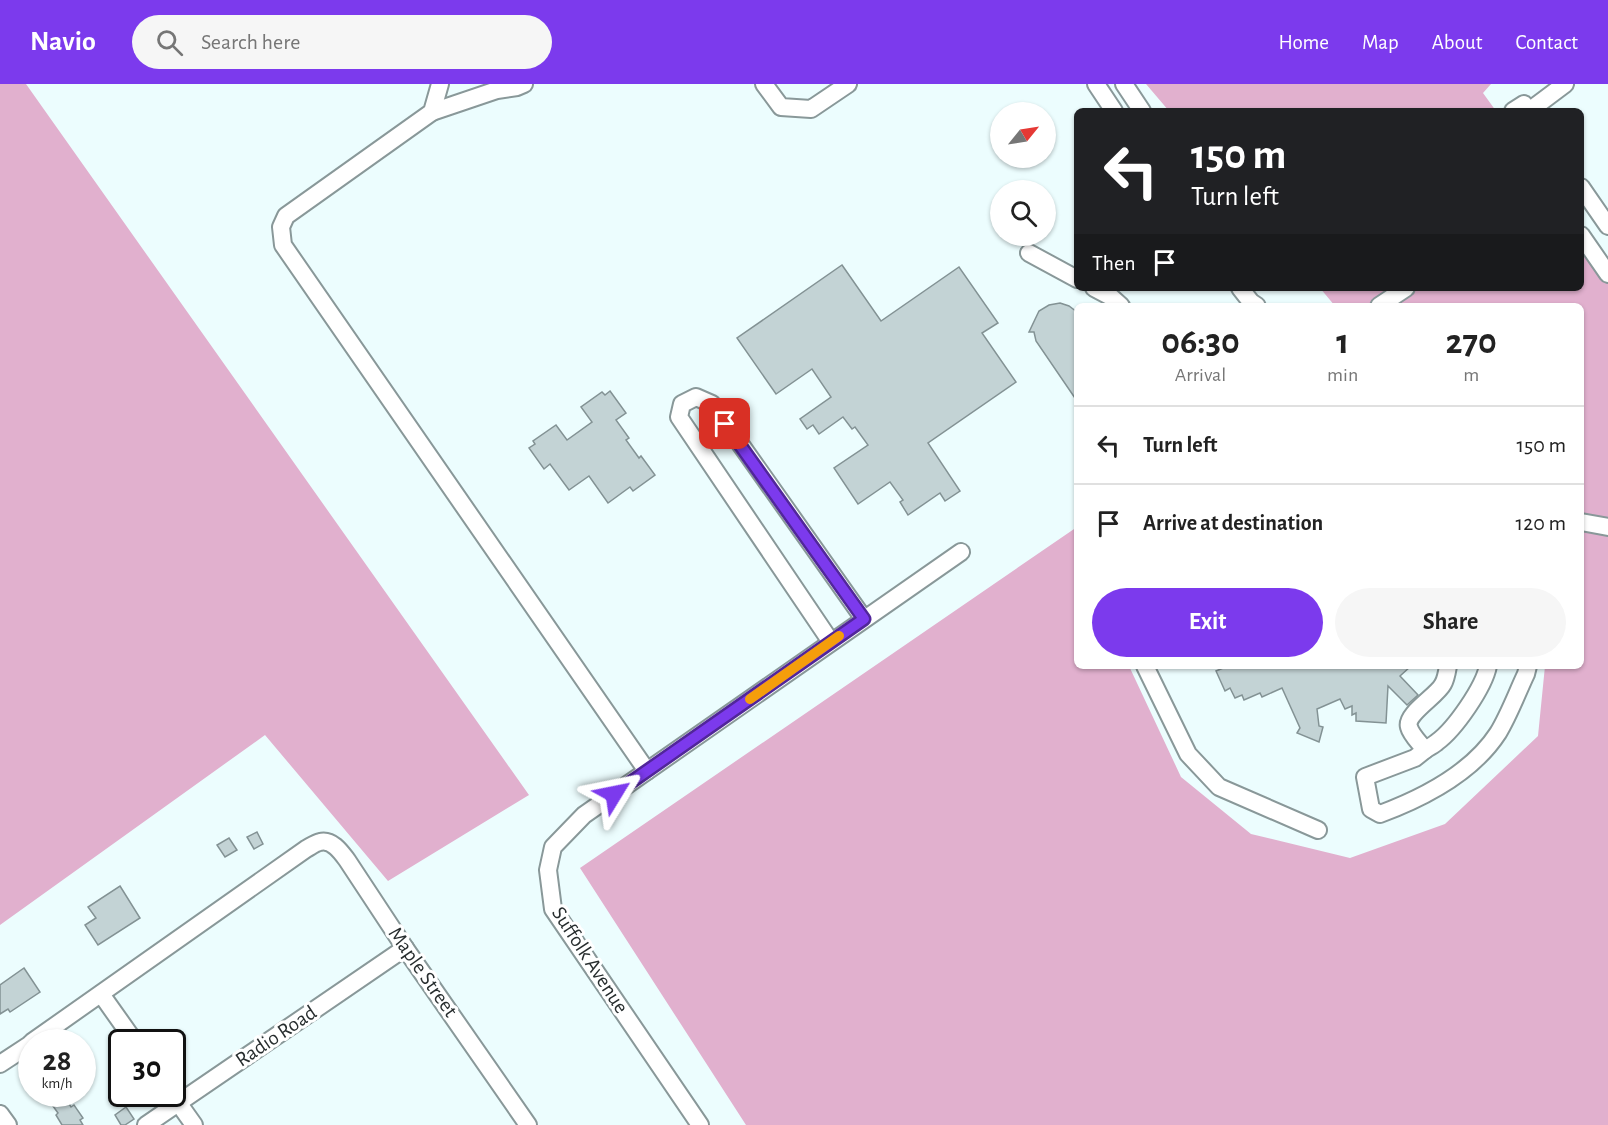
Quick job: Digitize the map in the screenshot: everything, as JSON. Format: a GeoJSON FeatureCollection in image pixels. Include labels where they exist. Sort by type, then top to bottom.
{"type":"FeatureCollection","features":[{"type":"Feature","properties":{"kind":"street"},"geometry":{"type":"LineString","coordinates":[[432,112],[440,84]]}},
{"type":"Feature","properties":{"kind":"street"},"geometry":{"type":"LineString","coordinates":[[524,84],[497,90],[432,112],[286,216],[281,227],[283,245],[647,771]]}},
{"type":"Feature","properties":{"kind":"street"},"geometry":{"type":"LineString","coordinates":[[764,84],[781,107],[811,109],[848,84]]}},
{"type":"Feature","properties":{"kind":"street"},"geometry":{"type":"LineString","coordinates":[[1096,84],[1112,108]]}},
{"type":"Feature","properties":{"kind":"street"},"geometry":{"type":"LineString","coordinates":[[1124,84],[1140,108]]}},
{"type":"Feature","properties":{"kind":"street"},"geometry":{"type":"LineString","coordinates":[[1533,108],[1565,84]]}},
{"type":"Feature","properties":{"kind":"street"},"geometry":{"type":"LineString","coordinates":[[1584,192],[1608,226]]}},
{"type":"Feature","properties":{"kind":"street"},"geometry":{"type":"LineString","coordinates":[[1584,239],[1608,274]]}},
{"type":"Feature","properties":{"kind":"street"},"geometry":{"type":"LineString","coordinates":[[1029,253],[1074,277]]}},
{"type":"Feature","properties":{"kind":"street"},"geometry":{"type":"LineString","coordinates":[[1100,291],[1118,303]]}},
{"type":"Feature","properties":{"kind":"street"},"geometry":{"type":"LineString","coordinates":[[1242,291],[1252,303]]}},
{"type":"Feature","properties":{"kind":"street"},"geometry":{"type":"LineString","coordinates":[[1384,303],[1402,291]]}},
{"type":"Feature","properties":{"kind":"street"},"geometry":{"type":"LineString","coordinates":[[831,642],[679,417],[682,405],[696,397],[712,404],[864,619]]}},
{"type":"Feature","properties":{"kind":"street"},"geometry":{"type":"LineString","coordinates":[[1584,523],[1608,527]]}},
{"type":"Feature","properties":{"kind":"street","name":"Suffolk Avenue"},"geometry":{"type":"LineString","coordinates":[[700,1125],[553,909],[548,870],[553,847],[584,815],[961,552]]}},
{"type":"Feature","properties":{"kind":"street"},"geometry":{"type":"LineString","coordinates":[[1147,669],[1188,754],[1219,787],[1318,830]]}},
{"type":"Feature","properties":{"kind":"street"},"geometry":{"type":"LineString","coordinates":[[1425,750],[1409,728],[1408,723],[1413,714],[1443,685],[1447,669]]}},
{"type":"Feature","properties":{"kind":"street"},"geometry":{"type":"LineString","coordinates":[[1487,669],[1486,676],[1460,719],[1438,742],[1415,758],[1365,777],[1371,809],[1380,814],[1406,804],[1456,775],[1484,752],[1498,732],[1527,669]]}},
{"type":"Feature","properties":{"kind":"street","name":"Maple Street"},"geometry":{"type":"LineString","coordinates":[[101,994],[306,849],[320,842],[326,842],[337,847],[528,1125]]}},
{"type":"Feature","properties":{"kind":"street","name":"Radio Road"},"geometry":{"type":"LineString","coordinates":[[186,1091],[405,948]]}},
{"type":"Feature","properties":{"kind":"street"},"geometry":{"type":"LineString","coordinates":[[52,1029],[101,994],[126,1029]]}},
{"type":"Feature","properties":{"kind":"street"},"geometry":{"type":"LineString","coordinates":[[0,1064],[18,1052]]}},
{"type":"Feature","properties":{"kind":"street","name":"Radio Road"},"geometry":{"type":"LineString","coordinates":[[146,1125],[165,1107]]}},
{"type":"Feature","properties":{"kind":"street"},"geometry":{"type":"LineString","coordinates":[[181,1107],[194,1125]]}},
{"type":"Feature","properties":{"kind":"street"},"geometry":{"type":"LineString","coordinates":[[0,1114],[8,1125]]}},
{"type":"Feature","properties":{"kind":"shaded area"},"geometry":{"type":"Polygon","coordinates":[[[0,84],[26,84],[529,795],[388,881],[265,735],[0,925],[0,84]]]}},
{"type":"Feature","properties":{"kind":"shaded area"},"geometry":{"type":"Polygon","coordinates":[[[1146,84],[1491,84],[1483,93],[1494,108],[1166,108],[1146,84]]]}},
{"type":"Feature","properties":{"kind":"shaded area"},"geometry":{"type":"Polygon","coordinates":[[[1584,239],[1608,274],[1608,1125],[746,1125],[580,868],[1074,529],[1074,669],[1130,669],[1181,777],[1251,834],[1350,858],[1445,824],[1538,736],[1545,669],[1584,669],[1584,303],[1332,303],[1322,291],[1584,291],[1584,239]]]}},
{"type":"Feature","properties":{"kind":"building"},"geometry":{"type":"Polygon","coordinates":[[[842,265],[881,321],[959,267],[998,323],[982,333],[1016,382],[928,443],[960,491],[945,501],[940,493],[908,515],[900,502],[903,500],[890,482],[858,504],[834,468],[868,445],[855,427],[852,429],[843,417],[819,434],[813,425],[807,429],[800,419],[831,397],[812,369],[776,394],[737,338],[842,265]]]}},
{"type":"Feature","properties":{"kind":"building"},"geometry":{"type":"Polygon","coordinates":[[[1060,303],[1074,310],[1074,397],[1036,341],[1034,332],[1029,332],[1039,311],[1049,305],[1060,303]]]}},
{"type":"Feature","properties":{"kind":"building"},"geometry":{"type":"Polygon","coordinates":[[[610,391],[626,413],[616,420],[629,438],[626,440],[655,475],[633,491],[630,487],[608,503],[589,476],[569,490],[550,464],[544,469],[529,448],[535,444],[533,441],[556,425],[567,440],[592,422],[581,407],[602,392],[605,395],[610,391]]]}},
{"type":"Feature","properties":{"kind":"building"},"geometry":{"type":"Polygon","coordinates":[[[1221,669],[1408,669],[1400,676],[1418,695],[1407,705],[1388,686],[1386,723],[1356,721],[1356,713],[1352,715],[1352,706],[1345,709],[1340,699],[1317,709],[1319,726],[1323,727],[1319,742],[1297,733],[1300,728],[1282,688],[1262,697],[1260,693],[1244,700],[1242,695],[1235,698],[1230,688],[1225,691],[1216,671],[1221,669]]]}},
{"type":"Feature","properties":{"kind":"building"},"geometry":{"type":"Polygon","coordinates":[[[257,832],[263,844],[254,849],[247,837],[257,832]]]}},
{"type":"Feature","properties":{"kind":"building"},"geometry":{"type":"Polygon","coordinates":[[[229,838],[237,850],[225,857],[217,845],[229,838]]]}},
{"type":"Feature","properties":{"kind":"building"},"geometry":{"type":"Polygon","coordinates":[[[120,886],[140,918],[98,945],[85,925],[96,918],[88,907],[120,886]]]}},
{"type":"Feature","properties":{"kind":"building"},"geometry":{"type":"Polygon","coordinates":[[[24,968],[40,992],[10,1012],[8,1009],[0,1014],[0,985],[24,968]]]}},
{"type":"Feature","properties":{"kind":"building"},"geometry":{"type":"Polygon","coordinates":[[[54,1107],[75,1107],[83,1118],[80,1120],[83,1125],[62,1125],[56,1115],[58,1113],[54,1107]]]}},
{"type":"Feature","properties":{"kind":"building"},"geometry":{"type":"Polygon","coordinates":[[[126,1107],[134,1119],[121,1125],[115,1115],[126,1107]]]}},
{"type":"Feature","properties":{"kind":"slow traffic"},"geometry":{"type":"LineString","coordinates":[[750,699],[839,636]]}},
{"type":"Feature","properties":{"kind":"route"},"geometry":{"type":"LineString","coordinates":[[614,794],[864,619],[725,424]]}}]}
